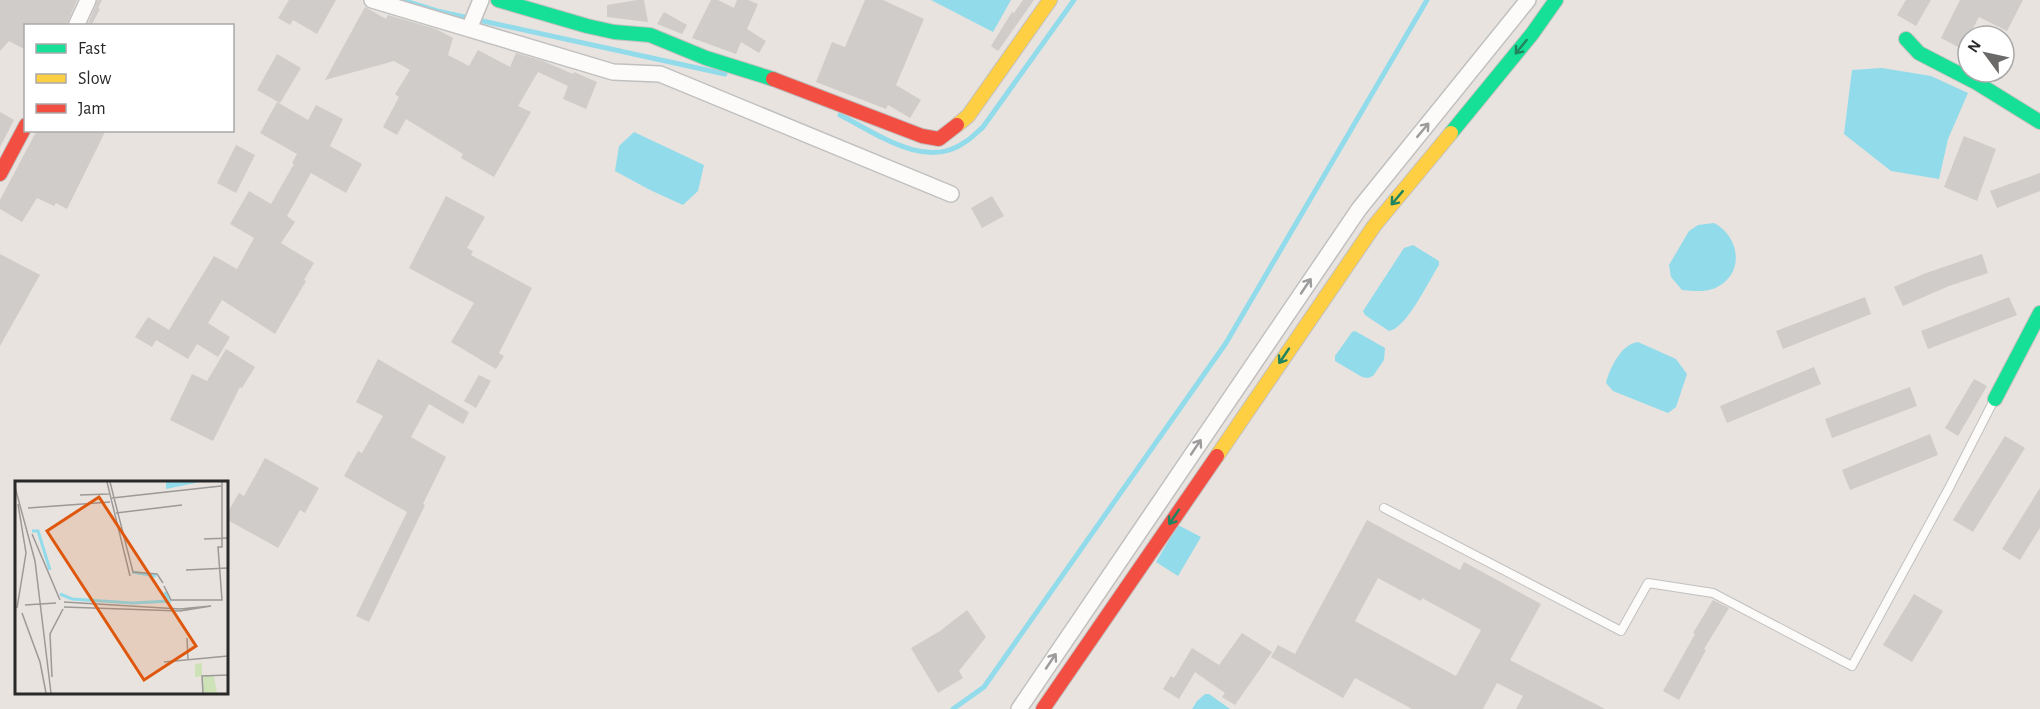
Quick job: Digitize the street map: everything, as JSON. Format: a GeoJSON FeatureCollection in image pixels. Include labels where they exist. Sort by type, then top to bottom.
{"type":"FeatureCollection","features":[{"type":"Feature","properties":{"kind":"street"},"geometry":{"type":"LineString","coordinates":[[77,24],[88,0]]}},
{"type":"Feature","properties":{"kind":"street"},"geometry":{"type":"LineString","coordinates":[[372,0],[613,72],[660,74],[951,194]]}},
{"type":"Feature","properties":{"kind":"street"},"geometry":{"type":"LineString","coordinates":[[469,29],[481,0]]}},
{"type":"Feature","properties":{"kind":"street"},"geometry":{"type":"LineString","coordinates":[[498,0],[587,26],[614,32],[650,35],[706,58],[770,78],[922,136],[939,139],[968,116],[1050,0]]}},
{"type":"Feature","properties":{"kind":"street"},"geometry":{"type":"LineString","coordinates":[[1019,709],[1359,208],[1528,0]]}},
{"type":"Feature","properties":{"kind":"street"},"geometry":{"type":"LineString","coordinates":[[1043,709],[1374,225],[1532,34],[1556,0]]}},
{"type":"Feature","properties":{"kind":"street"},"geometry":{"type":"LineString","coordinates":[[1906,39],[1927,58],[1977,82],[2040,122]]}},
{"type":"Feature","properties":{"kind":"street"},"geometry":{"type":"LineString","coordinates":[[0,174],[24,129]]}},
{"type":"Feature","properties":{"kind":"street"},"geometry":{"type":"LineString","coordinates":[[1995,399],[2040,314]]}},
{"type":"Feature","properties":{"kind":"lane"},"geometry":{"type":"LineString","coordinates":[[1384,508],[1621,631],[1648,583],[1713,593],[1852,666],[1995,399]]}},
{"type":"Feature","properties":{"kind":"water"},"geometry":{"type":"Polygon","coordinates":[[[931,0],[1011,0],[993,32],[931,0]]]}},
{"type":"Feature","properties":{"kind":"water"},"geometry":{"type":"Polygon","coordinates":[[[1882,68],[1931,76],[1968,93],[1948,139],[1939,179],[1891,171],[1844,134],[1852,70],[1882,68]]]}},
{"type":"Feature","properties":{"kind":"water"},"geometry":{"type":"Polygon","coordinates":[[[634,132],[704,165],[698,191],[683,205],[615,171],[619,146],[634,132]]]}},
{"type":"Feature","properties":{"kind":"water"},"geometry":{"type":"Polygon","coordinates":[[[1714,223],[1729,236],[1733,245],[1736,254],[1733,272],[1727,280],[1710,290],[1682,290],[1671,277],[1669,265],[1689,231],[1698,225],[1714,223]]]}},
{"type":"Feature","properties":{"kind":"water"},"geometry":{"type":"Polygon","coordinates":[[[1413,245],[1439,261],[1439,265],[1410,313],[1396,328],[1389,331],[1365,315],[1363,311],[1404,248],[1413,245]]]}},
{"type":"Feature","properties":{"kind":"water"},"geometry":{"type":"Polygon","coordinates":[[[1355,331],[1385,348],[1384,360],[1373,376],[1368,378],[1362,377],[1335,361],[1335,356],[1355,331]]]}},
{"type":"Feature","properties":{"kind":"water"},"geometry":{"type":"Polygon","coordinates":[[[1638,342],[1676,359],[1687,374],[1676,407],[1668,413],[1613,391],[1606,383],[1613,364],[1621,352],[1638,342]]]}},
{"type":"Feature","properties":{"kind":"water"},"geometry":{"type":"Polygon","coordinates":[[[1178,525],[1201,537],[1178,576],[1156,562],[1178,525]]]}},
{"type":"Feature","properties":{"kind":"water"},"geometry":{"type":"Polygon","coordinates":[[[1205,694],[1209,694],[1230,709],[1192,709],[1205,694]]]}},
{"type":"Feature","properties":{"kind":"building"},"geometry":{"type":"Polygon","coordinates":[[[0,0],[77,0],[67,24],[24,24],[24,49],[9,41],[0,51],[0,0]]]}},
{"type":"Feature","properties":{"kind":"building"},"geometry":{"type":"Polygon","coordinates":[[[98,0],[102,0],[92,24],[88,24],[98,0]]]}},
{"type":"Feature","properties":{"kind":"building"},"geometry":{"type":"Polygon","coordinates":[[[289,0],[336,0],[317,34],[293,20],[290,25],[278,18],[289,0]]]}},
{"type":"Feature","properties":{"kind":"building"},"geometry":{"type":"Polygon","coordinates":[[[644,0],[648,22],[607,17],[607,5],[644,0]]]}},
{"type":"Feature","properties":{"kind":"building"},"geometry":{"type":"Polygon","coordinates":[[[711,0],[718,0],[734,8],[737,0],[748,0],[758,4],[747,29],[766,41],[759,53],[741,42],[736,54],[692,38],[711,0]]]}},
{"type":"Feature","properties":{"kind":"building"},"geometry":{"type":"Polygon","coordinates":[[[865,0],[883,0],[924,19],[896,85],[921,100],[910,118],[888,105],[886,109],[816,82],[832,42],[845,47],[865,0]]]}},
{"type":"Feature","properties":{"kind":"building"},"geometry":{"type":"Polygon","coordinates":[[[1023,0],[1034,0],[998,51],[991,46],[1012,12],[1014,13],[1023,0]]]}},
{"type":"Feature","properties":{"kind":"building"},"geometry":{"type":"Polygon","coordinates":[[[1906,0],[1931,0],[1916,26],[1897,15],[1906,0]]]}},
{"type":"Feature","properties":{"kind":"building"},"geometry":{"type":"Polygon","coordinates":[[[1960,0],[2023,0],[2011,24],[1993,24],[1979,17],[1975,24],[1956,24],[1956,46],[1941,38],[1960,0]]]}},
{"type":"Feature","properties":{"kind":"building"},"geometry":{"type":"Polygon","coordinates":[[[365,7],[386,19],[388,15],[436,29],[453,38],[448,55],[469,66],[478,50],[510,67],[516,53],[597,82],[586,109],[563,99],[568,86],[538,72],[518,106],[531,112],[494,177],[461,158],[463,154],[406,119],[397,135],[383,127],[399,97],[395,94],[410,70],[394,61],[325,80],[365,7]]]}},
{"type":"Feature","properties":{"kind":"building"},"geometry":{"type":"Polygon","coordinates":[[[664,12],[687,25],[682,34],[657,24],[664,12]]]}},
{"type":"Feature","properties":{"kind":"building"},"geometry":{"type":"Polygon","coordinates":[[[277,54],[301,68],[280,103],[257,90],[277,54]]]}},
{"type":"Feature","properties":{"kind":"building"},"geometry":{"type":"Polygon","coordinates":[[[277,102],[308,120],[316,105],[343,119],[330,146],[362,164],[346,193],[311,173],[287,216],[295,222],[281,243],[314,263],[304,280],[306,281],[275,334],[222,300],[208,323],[230,337],[218,357],[197,344],[188,359],[156,340],[152,347],[135,337],[148,317],[169,330],[214,256],[237,269],[254,238],[230,224],[249,191],[271,204],[294,164],[292,163],[297,154],[260,133],[277,102]]]}},
{"type":"Feature","properties":{"kind":"building"},"geometry":{"type":"Polygon","coordinates":[[[0,112],[14,120],[0,147],[0,112]]]}},
{"type":"Feature","properties":{"kind":"building"},"geometry":{"type":"Polygon","coordinates":[[[36,132],[105,132],[67,209],[56,203],[54,206],[37,198],[22,222],[0,209],[0,200],[36,132]]]}},
{"type":"Feature","properties":{"kind":"building"},"geometry":{"type":"Polygon","coordinates":[[[1964,136],[1996,149],[1977,201],[1944,187],[1964,136]]]}},
{"type":"Feature","properties":{"kind":"building"},"geometry":{"type":"Polygon","coordinates":[[[236,145],[255,155],[236,193],[217,183],[236,145]]]}},
{"type":"Feature","properties":{"kind":"building"},"geometry":{"type":"Polygon","coordinates":[[[2040,173],[2040,191],[1997,208],[1990,191],[2040,173]]]}},
{"type":"Feature","properties":{"kind":"building"},"geometry":{"type":"Polygon","coordinates":[[[446,196],[485,217],[467,248],[473,251],[471,255],[532,288],[499,353],[504,356],[496,369],[451,342],[474,303],[409,268],[446,196]]]}},
{"type":"Feature","properties":{"kind":"building"},"geometry":{"type":"Polygon","coordinates":[[[992,196],[1004,216],[982,228],[971,208],[992,196]]]}},
{"type":"Feature","properties":{"kind":"building"},"geometry":{"type":"Polygon","coordinates":[[[0,254],[40,275],[0,346],[0,254]]]}},
{"type":"Feature","properties":{"kind":"building"},"geometry":{"type":"Polygon","coordinates":[[[1982,254],[1988,273],[1949,286],[1903,306],[1894,287],[1926,273],[1982,254]]]}},
{"type":"Feature","properties":{"kind":"building"},"geometry":{"type":"Polygon","coordinates":[[[1865,297],[1871,314],[1783,349],[1776,331],[1865,297]]]}},
{"type":"Feature","properties":{"kind":"building"},"geometry":{"type":"Polygon","coordinates":[[[2009,297],[2017,315],[1928,349],[1921,331],[2009,297]]]}},
{"type":"Feature","properties":{"kind":"building"},"geometry":{"type":"Polygon","coordinates":[[[226,349],[255,367],[242,388],[240,387],[213,441],[170,420],[192,374],[207,381],[226,349]]]}},
{"type":"Feature","properties":{"kind":"building"},"geometry":{"type":"Polygon","coordinates":[[[378,359],[469,412],[463,424],[429,404],[411,437],[446,457],[369,622],[356,616],[407,512],[344,476],[358,451],[362,453],[383,416],[356,402],[378,359]]]}},
{"type":"Feature","properties":{"kind":"building"},"geometry":{"type":"Polygon","coordinates":[[[1814,367],[1821,384],[1727,423],[1720,406],[1814,367]]]}},
{"type":"Feature","properties":{"kind":"building"},"geometry":{"type":"Polygon","coordinates":[[[479,375],[491,381],[476,408],[464,401],[479,375]]]}},
{"type":"Feature","properties":{"kind":"building"},"geometry":{"type":"Polygon","coordinates":[[[1974,379],[1987,386],[1958,436],[1945,428],[1974,379]]]}},
{"type":"Feature","properties":{"kind":"building"},"geometry":{"type":"Polygon","coordinates":[[[1910,387],[1917,406],[1832,438],[1825,419],[1910,387]]]}},
{"type":"Feature","properties":{"kind":"building"},"geometry":{"type":"Polygon","coordinates":[[[1930,434],[1938,455],[1850,490],[1842,470],[1930,434]]]}},
{"type":"Feature","properties":{"kind":"building"},"geometry":{"type":"Polygon","coordinates":[[[2005,436],[2025,448],[1973,532],[1953,520],[2005,436]]]}},
{"type":"Feature","properties":{"kind":"building"},"geometry":{"type":"Polygon","coordinates":[[[265,458],[319,488],[305,513],[300,510],[278,548],[228,520],[228,512],[239,493],[244,496],[265,458]]]}},
{"type":"Feature","properties":{"kind":"building"},"geometry":{"type":"Polygon","coordinates":[[[2040,488],[2040,528],[2020,560],[2002,549],[2040,488]]]}},
{"type":"Feature","properties":{"kind":"building"},"geometry":{"type":"Polygon","coordinates":[[[1367,520],[1460,570],[1464,562],[1541,604],[1510,660],[1605,709],[1516,709],[1523,696],[1497,683],[1483,709],[1412,709],[1355,678],[1343,698],[1271,657],[1278,645],[1295,654],[1367,520]],[[1378,578],[1355,621],[1456,676],[1481,630],[1422,598],[1421,601],[1378,578]]]}},
{"type":"Feature","properties":{"kind":"building"},"geometry":{"type":"Polygon","coordinates":[[[1914,594],[1943,611],[1912,662],[1883,645],[1914,594]]]}},
{"type":"Feature","properties":{"kind":"building"},"geometry":{"type":"Polygon","coordinates":[[[1713,600],[1729,608],[1704,649],[1706,650],[1679,700],[1663,691],[1713,600]]]}},
{"type":"Feature","properties":{"kind":"building"},"geometry":{"type":"Polygon","coordinates":[[[967,610],[986,637],[959,671],[963,678],[938,693],[911,648],[940,631],[967,610]]]}},
{"type":"Feature","properties":{"kind":"building"},"geometry":{"type":"Polygon","coordinates":[[[1242,633],[1272,652],[1235,705],[1222,697],[1225,693],[1195,672],[1179,699],[1163,689],[1171,676],[1174,678],[1192,648],[1219,665],[1242,633]]]}},
{"type":"Feature","properties":{"kind":"waterway"},"geometry":{"type":"LineString","coordinates":[[402,0],[437,11],[725,74]]}},
{"type":"Feature","properties":{"kind":"waterway"},"geometry":{"type":"LineString","coordinates":[[840,115],[901,146],[934,153],[950,150],[968,140],[983,127],[1074,0]]}},
{"type":"Feature","properties":{"kind":"waterway"},"geometry":{"type":"LineString","coordinates":[[953,709],[984,687],[1226,343],[1427,0]]}},
{"type":"Feature","properties":{"kind":"traffic: fast"},"geometry":{"type":"LineString","coordinates":[[498,0],[587,26],[614,32],[650,35],[706,58],[773,79]]}},
{"type":"Feature","properties":{"kind":"traffic: fast"},"geometry":{"type":"LineString","coordinates":[[1451,133],[1532,34],[1556,0]]}},
{"type":"Feature","properties":{"kind":"traffic: fast"},"geometry":{"type":"LineString","coordinates":[[1906,39],[1919,53],[1977,83],[2040,122]]}},
{"type":"Feature","properties":{"kind":"traffic: fast"},"geometry":{"type":"LineString","coordinates":[[1995,399],[2040,313]]}},
{"type":"Feature","properties":{"kind":"traffic: slow"},"geometry":{"type":"LineString","coordinates":[[957,125],[968,116],[1050,0]]}},
{"type":"Feature","properties":{"kind":"traffic: slow"},"geometry":{"type":"LineString","coordinates":[[1217,456],[1374,226],[1451,133]]}},
{"type":"Feature","properties":{"kind":"traffic: jam"},"geometry":{"type":"LineString","coordinates":[[773,79],[922,136],[939,139],[957,125]]}},
{"type":"Feature","properties":{"kind":"traffic: jam"},"geometry":{"type":"LineString","coordinates":[[0,174],[24,129]]}},
{"type":"Feature","properties":{"kind":"traffic: jam"},"geometry":{"type":"LineString","coordinates":[[1043,709],[1217,456]]}}]}
